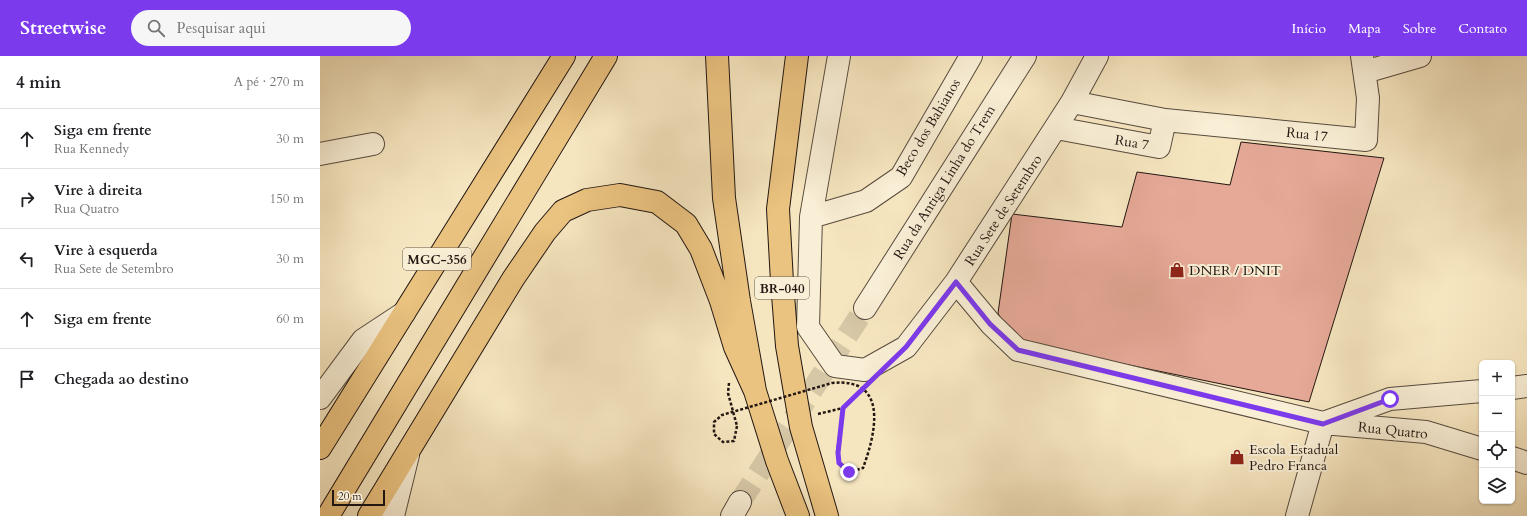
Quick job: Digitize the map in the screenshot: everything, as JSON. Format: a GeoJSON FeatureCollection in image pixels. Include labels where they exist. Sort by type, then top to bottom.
{"type":"FeatureCollection","features":[{"type":"Feature","properties":{"kind":"highway","name":"MGC-356"},"geometry":{"type":"LineString","coordinates":[[320,448],[564,56]]}},
{"type":"Feature","properties":{"kind":"highway","name":"MGC-356"},"geometry":{"type":"LineString","coordinates":[[328,516],[606,56]]}},
{"type":"Feature","properties":{"kind":"highway","name":"BR-040"},"geometry":{"type":"LineString","coordinates":[[717,56],[724,198],[754,391],[777,462],[798,516]]}},
{"type":"Feature","properties":{"kind":"highway","name":"BR-040"},"geometry":{"type":"LineString","coordinates":[[797,56],[778,209],[787,346],[799,418],[827,516]]}},
{"type":"Feature","properties":{"kind":"highway"},"geometry":{"type":"LineString","coordinates":[[369,516],[513,279],[545,232],[563,211],[587,200],[620,195],[657,202],[686,224],[701,249],[721,301],[734,347],[754,391]]}},
{"type":"Feature","properties":{"kind":"street","name":"Rua Sete de Setembro"},"geometry":{"type":"LineString","coordinates":[[839,56],[811,217],[808,326],[835,366],[865,370],[906,347],[956,282],[1056,128],[1072,102],[1096,56]]}},
{"type":"Feature","properties":{"kind":"street","name":"Beco dos Bahianos"},"geometry":{"type":"LineString","coordinates":[[811,217],[866,201],[900,176],[971,56]]}},
{"type":"Feature","properties":{"kind":"street","name":"Rua da Antiga Linha do Trem"},"geometry":{"type":"LineString","coordinates":[[865,308],[1025,56]]}},
{"type":"Feature","properties":{"kind":"street"},"geometry":{"type":"LineString","coordinates":[[1363,64],[1420,56]]}},
{"type":"Feature","properties":{"kind":"street","name":"Rua 17"},"geometry":{"type":"LineString","coordinates":[[1165,120],[1366,140],[1368,98],[1363,64]]}},
{"type":"Feature","properties":{"kind":"street","name":"Rua 7"},"geometry":{"type":"LineString","coordinates":[[1056,128],[1159,147],[1165,120],[1072,102]]}},
{"type":"Feature","properties":{"kind":"street"},"geometry":{"type":"LineString","coordinates":[[320,154],[374,144]]}},
{"type":"Feature","properties":{"kind":"street","name":"Rua Quatro"},"geometry":{"type":"LineString","coordinates":[[956,282],[990,324],[1018,350],[1323,424],[1426,432],[1479,448]]}},
{"type":"Feature","properties":{"kind":"street"},"geometry":{"type":"LineString","coordinates":[[323,389],[363,340],[404,313]]}},
{"type":"Feature","properties":{"kind":"street"},"geometry":{"type":"LineString","coordinates":[[1515,388],[1527,386]]}},
{"type":"Feature","properties":{"kind":"street"},"geometry":{"type":"LineString","coordinates":[[1298,516],[1323,424],[1390,399],[1479,391]]}},
{"type":"Feature","properties":{"kind":"street"},"geometry":{"type":"LineString","coordinates":[[393,516],[409,450]]}},
{"type":"Feature","properties":{"kind":"street"},"geometry":{"type":"LineString","coordinates":[[1515,459],[1527,463]]}},
{"type":"Feature","properties":{"kind":"path"},"geometry":{"type":"LineString","coordinates":[[737,426],[734,441],[723,442],[714,434],[714,422],[722,415],[832,383],[846,381],[862,387],[871,396],[874,411],[871,446],[863,468],[849,472],[839,463],[838,453],[843,408]]}},
{"type":"Feature","properties":{"kind":"path"},"geometry":{"type":"LineString","coordinates":[[799,418],[843,408],[866,386]]}},
{"type":"Feature","properties":{"kind":"building","name":"DNER / DNIT"},"geometry":{"type":"Polygon","coordinates":[[[1241,142],[1384,158],[1309,402],[1012,341],[998,313],[1012,214],[1122,227],[1137,172],[1230,185],[1241,142]]]}},
{"type":"Feature","properties":{"kind":"tunnel"},"geometry":{"type":"LineString","coordinates":[[740,502],[865,308]]}},
{"type":"Feature","properties":{"kind":"place","name":"DNER / DNIT"},"geometry":{"type":"Point","coordinates":[1177,270]}},
{"type":"Feature","properties":{"kind":"place","name":"Escola Estadual Pedro Franca"},"geometry":{"type":"Point","coordinates":[1237,457]}},
{"type":"Feature","properties":{"kind":"route"},"geometry":{"type":"LineString","coordinates":[[849,472],[839,463],[838,453],[843,408],[890,365],[906,347],[956,282],[990,324],[1018,350],[1323,424],[1390,399]]}}]}
